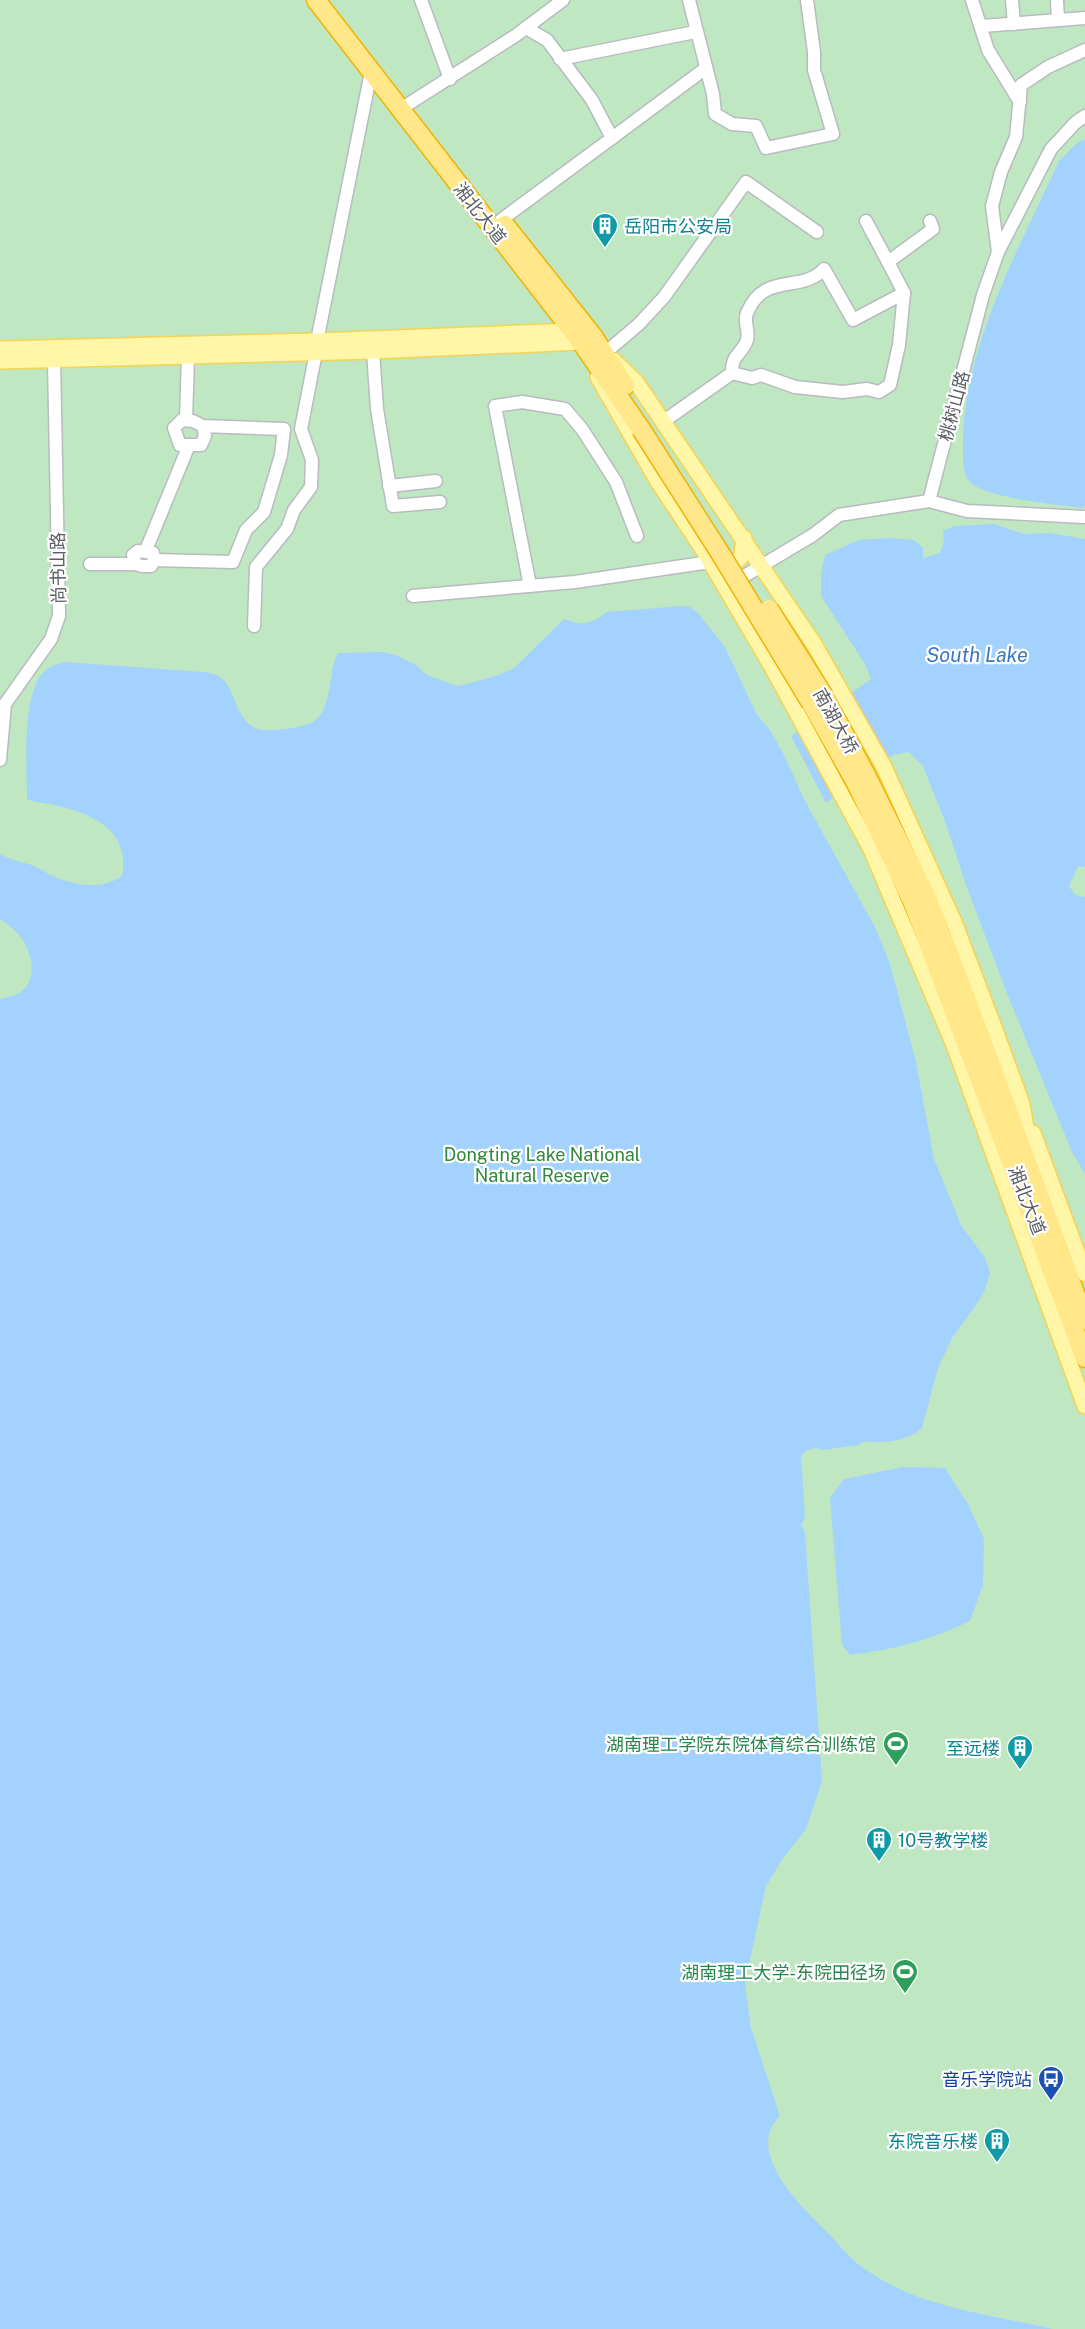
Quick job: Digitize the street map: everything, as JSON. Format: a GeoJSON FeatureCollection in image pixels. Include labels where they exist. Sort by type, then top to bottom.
{"type":"FeatureCollection","features":[{"type":"Feature","properties":{"kind":"highway","name":"湘北大道"},"geometry":{"type":"LineString","coordinates":[[316,0],[370,72],[582,333],[652,424]]}},
{"type":"Feature","properties":{"kind":"highway","name":"湘北大道"},"geometry":{"type":"LineString","coordinates":[[328,0],[501,220],[582,333],[605,353],[652,424]]}},
{"type":"Feature","properties":{"kind":"highway","name":"南湖大桥"},"geometry":{"type":"LineString","coordinates":[[652,424],[824,696],[866,774],[927,898],[975,1039]]}},
{"type":"Feature","properties":{"kind":"highway","name":"湘北大道"},"geometry":{"type":"LineString","coordinates":[[975,1039],[1004,1118],[1042,1180],[1085,1320]]}},
{"type":"Feature","properties":{"kind":"highway","name":"湘北大道"},"geometry":{"type":"LineString","coordinates":[[1004,1118],[1007,1167],[1085,1358]]}},
{"type":"Feature","properties":{"kind":"main road"},"geometry":{"type":"LineString","coordinates":[[0,361],[188,356],[316,346],[582,333]]}},
{"type":"Feature","properties":{"kind":"main road"},"geometry":{"type":"LineString","coordinates":[[0,349],[316,346],[372,351],[582,333]]}},
{"type":"Feature","properties":{"kind":"main road"},"geometry":{"type":"LineString","coordinates":[[582,333],[613,406],[772,667],[975,1039],[1004,1118],[1028,1146],[1085,1274]]}},
{"type":"Feature","properties":{"kind":"main road"},"geometry":{"type":"LineString","coordinates":[[652,424],[744,538],[814,644],[884,767],[954,922],[975,1039]]}},
{"type":"Feature","properties":{"kind":"main road"},"geometry":{"type":"LineString","coordinates":[[710,562],[723,565],[735,563],[742,556],[744,538]]}},
{"type":"Feature","properties":{"kind":"main road"},"geometry":{"type":"LineString","coordinates":[[1004,1118],[999,1144],[1085,1406]]}},
{"type":"Feature","properties":{"kind":"street"},"geometry":{"type":"LineString","coordinates":[[421,0],[450,79]]}},
{"type":"Feature","properties":{"kind":"street"},"geometry":{"type":"LineString","coordinates":[[410,103],[526,28],[563,0]]}},
{"type":"Feature","properties":{"kind":"street"},"geometry":{"type":"LineString","coordinates":[[689,0],[715,114],[732,124],[756,126],[766,148],[833,134],[814,70],[807,0]]}},
{"type":"Feature","properties":{"kind":"street"},"geometry":{"type":"LineString","coordinates":[[972,0],[988,50],[1020,102]]}},
{"type":"Feature","properties":{"kind":"street"},"geometry":{"type":"LineString","coordinates":[[1012,0],[1014,24]]}},
{"type":"Feature","properties":{"kind":"street"},"geometry":{"type":"LineString","coordinates":[[1057,0],[1058,20]]}},
{"type":"Feature","properties":{"kind":"street"},"geometry":{"type":"LineString","coordinates":[[982,26],[1085,18]]}},
{"type":"Feature","properties":{"kind":"street"},"geometry":{"type":"LineString","coordinates":[[526,28],[547,40],[592,100],[612,138]]}},
{"type":"Feature","properties":{"kind":"street"},"geometry":{"type":"LineString","coordinates":[[560,59],[695,32]]}},
{"type":"Feature","properties":{"kind":"street"},"geometry":{"type":"LineString","coordinates":[[998,252],[992,206],[1001,172],[1016,137],[1021,85],[1048,67],[1085,50]]}},
{"type":"Feature","properties":{"kind":"street"},"geometry":{"type":"LineString","coordinates":[[501,220],[706,68]]}},
{"type":"Feature","properties":{"kind":"street"},"geometry":{"type":"LineString","coordinates":[[254,626],[256,567],[287,529],[294,510],[311,487],[312,460],[302,429],[370,72]]}},
{"type":"Feature","properties":{"kind":"street","name":"桃树山路"},"geometry":{"type":"LineString","coordinates":[[929,501],[983,295],[998,252],[1051,149],[1075,123],[1085,116]]}},
{"type":"Feature","properties":{"kind":"street"},"geometry":{"type":"LineString","coordinates":[[605,353],[639,324],[664,297],[746,182],[817,232]]}},
{"type":"Feature","properties":{"kind":"street"},"geometry":{"type":"LineString","coordinates":[[652,424],[732,373],[752,378],[761,375],[795,387],[843,392],[867,389],[879,392],[890,385],[895,369],[904,293],[866,221]]}},
{"type":"Feature","properties":{"kind":"street"},"geometry":{"type":"LineString","coordinates":[[888,262],[927,235],[933,229],[930,221]]}},
{"type":"Feature","properties":{"kind":"street"},"geometry":{"type":"LineString","coordinates":[[732,373],[732,363],[748,339],[745,317],[752,300],[761,292],[811,278],[824,269],[853,320],[904,293]]}},
{"type":"Feature","properties":{"kind":"street"},"geometry":{"type":"LineString","coordinates":[[372,351],[377,410],[393,506],[440,502]]}},
{"type":"Feature","properties":{"kind":"street"},"geometry":{"type":"LineString","coordinates":[[186,420],[188,356]]}},
{"type":"Feature","properties":{"kind":"street","name":"尚书山路"},"geometry":{"type":"LineString","coordinates":[[0,760],[5,704],[51,639],[59,616],[54,360]]}},
{"type":"Feature","properties":{"kind":"street"},"geometry":{"type":"LineString","coordinates":[[530,586],[495,406],[522,402],[565,409],[582,429],[616,482],[638,536]]}},
{"type":"Feature","properties":{"kind":"street"},"geometry":{"type":"LineString","coordinates":[[90,564],[135,564],[133,555],[138,550],[150,555],[233,562],[246,530],[264,512],[281,455],[284,429],[203,426],[193,421],[182,420],[174,428],[180,445],[201,445],[205,436],[203,426]]}},
{"type":"Feature","properties":{"kind":"street"},"geometry":{"type":"LineString","coordinates":[[150,555],[189,445]]}},
{"type":"Feature","properties":{"kind":"street"},"geometry":{"type":"LineString","coordinates":[[389,486],[436,481]]}},
{"type":"Feature","properties":{"kind":"street"},"geometry":{"type":"LineString","coordinates":[[725,588],[813,535],[839,516],[929,501],[966,511],[1085,517]]}},
{"type":"Feature","properties":{"kind":"street"},"geometry":{"type":"LineString","coordinates":[[413,596],[575,582],[710,562]]}},
{"type":"Feature","properties":{"kind":"green space","name":"Dongting Lake National Natural Reserve"},"geometry":{"type":"Polygon","coordinates":[[[0,0],[1085,0],[1085,2329],[0,2329],[0,0]]]}},
{"type":"Feature","properties":{"kind":"water"},"geometry":{"type":"Polygon","coordinates":[[[1085,139],[1085,506],[1083,508],[1023,500],[977,487],[969,481],[965,474],[963,449],[965,408],[972,372],[996,299],[1059,161],[1077,143],[1085,139]]]}},
{"type":"Feature","properties":{"kind":"water","name":"South Lake"},"geometry":{"type":"Polygon","coordinates":[[[994,524],[1024,534],[1049,533],[1085,539],[1085,867],[1078,866],[1069,886],[1075,895],[1085,897],[1085,1174],[1072,1152],[1008,996],[923,766],[909,752],[893,755],[826,803],[791,736],[871,679],[865,664],[821,596],[821,575],[825,555],[859,540],[891,538],[914,540],[923,548],[923,558],[940,553],[944,542],[943,531],[954,526],[994,524]]]}},
{"type":"Feature","properties":{"kind":"water"},"geometry":{"type":"Polygon","coordinates":[[[690,607],[698,613],[725,647],[757,715],[770,730],[783,753],[805,801],[875,927],[890,964],[916,1062],[934,1159],[961,1225],[985,1258],[990,1273],[979,1301],[952,1338],[938,1368],[922,1428],[910,1436],[895,1440],[865,1441],[859,1445],[823,1450],[816,1448],[807,1450],[801,1456],[805,1518],[801,1525],[805,1533],[822,1781],[806,1829],[782,1860],[766,1886],[745,1984],[751,2028],[780,2116],[770,2130],[768,2146],[772,2162],[791,2194],[850,2257],[869,2272],[924,2299],[978,2314],[1053,2329],[0,2329],[0,999],[22,991],[31,977],[32,969],[25,944],[13,929],[0,919],[0,854],[32,865],[50,875],[88,885],[106,883],[122,876],[123,856],[118,841],[108,828],[94,819],[61,807],[27,800],[27,732],[32,696],[37,682],[48,668],[65,662],[212,673],[224,680],[229,687],[246,721],[263,730],[281,729],[303,726],[318,718],[327,700],[338,653],[382,652],[396,655],[416,665],[427,675],[458,686],[496,676],[514,668],[564,619],[587,623],[607,612],[690,607]]]}},
{"type":"Feature","properties":{"kind":"water"},"geometry":{"type":"Polygon","coordinates":[[[903,1467],[945,1468],[968,1504],[984,1539],[983,1585],[970,1621],[911,1643],[850,1655],[842,1645],[830,1498],[844,1479],[903,1467]]]}},
{"type":"Feature","properties":{"kind":"place","name":"岳阳市公安局"},"geometry":{"type":"Point","coordinates":[605,249]}},
{"type":"Feature","properties":{"kind":"place","name":"湖南理工学院东院体育综合训练馆"},"geometry":{"type":"Point","coordinates":[896,1767]}},
{"type":"Feature","properties":{"kind":"place","name":"至远楼"},"geometry":{"type":"Point","coordinates":[1020,1771]}},
{"type":"Feature","properties":{"kind":"place","name":"10号教学楼"},"geometry":{"type":"Point","coordinates":[879,1863]}},
{"type":"Feature","properties":{"kind":"place","name":"湖南理工大学-东院田径场"},"geometry":{"type":"Point","coordinates":[905,1995]}},
{"type":"Feature","properties":{"kind":"place","name":"音乐学院站"},"geometry":{"type":"Point","coordinates":[1051,2102]}},
{"type":"Feature","properties":{"kind":"place","name":"东院音乐楼"},"geometry":{"type":"Point","coordinates":[997,2164]}}]}
